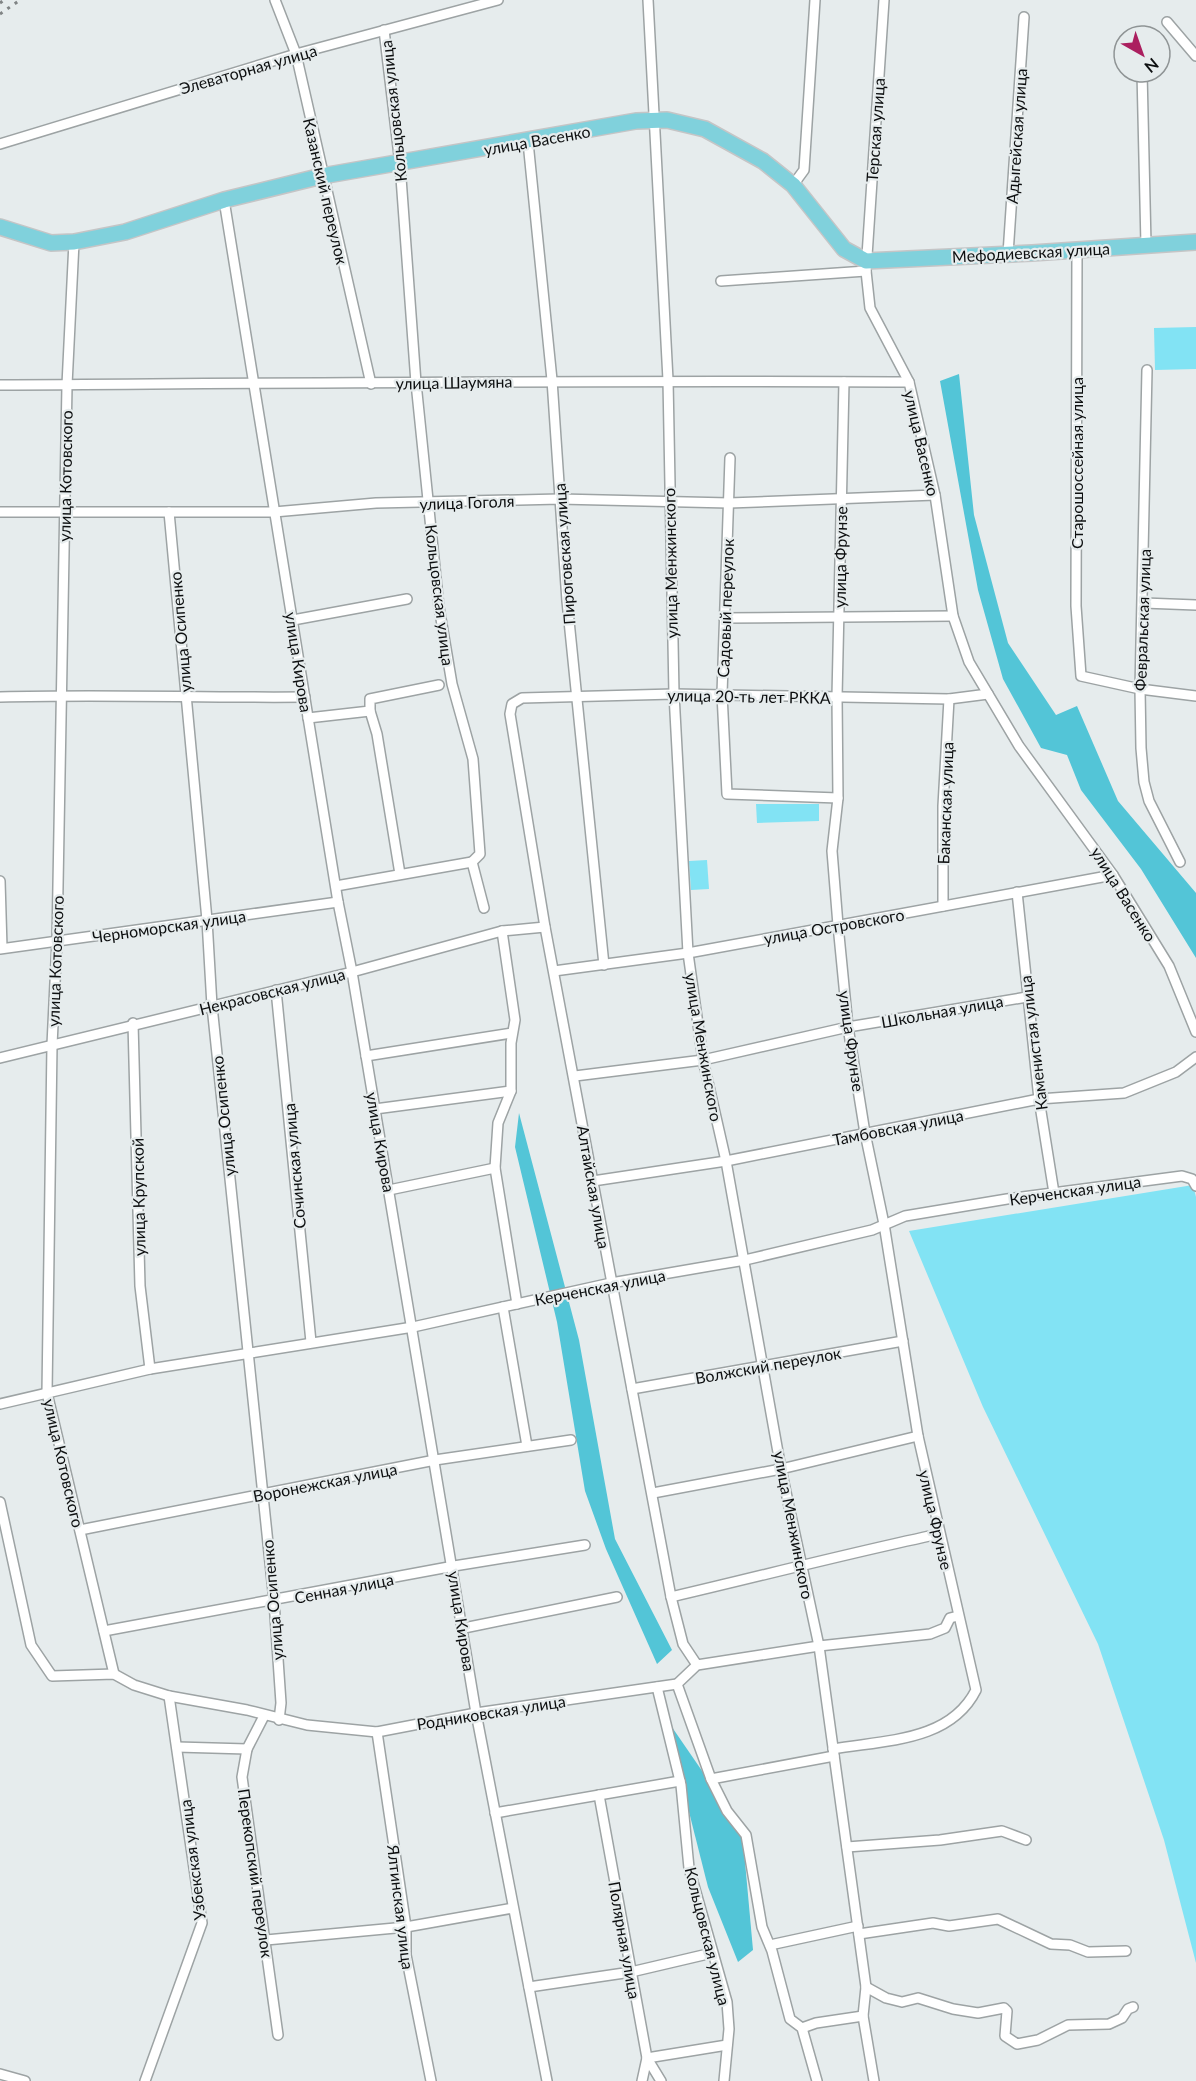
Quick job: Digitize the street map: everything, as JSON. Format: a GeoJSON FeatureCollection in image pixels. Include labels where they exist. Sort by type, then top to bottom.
{"type":"FeatureCollection","features":[{"type":"Feature","properties":{"kind":"main road","name":"улица Васенко"},"geometry":{"type":"LineString","coordinates":[[0,227],[51,243],[74,242],[125,232],[224,200],[322,176],[528,142],[636,121],[667,120],[705,129],[763,161],[794,184],[844,249],[866,266]]}},
{"type":"Feature","properties":{"kind":"main road","name":"Мефодиевская улица"},"geometry":{"type":"LineString","coordinates":[[866,266],[1196,242]]}},
{"type":"Feature","properties":{"kind":"street","name":"Элеваторная улица"},"geometry":{"type":"LineString","coordinates":[[0,144],[296,54],[498,0]]}},
{"type":"Feature","properties":{"kind":"street","name":"улица Менжинского"},"geometry":{"type":"LineString","coordinates":[[648,0],[668,380],[674,694],[688,953],[703,1060],[726,1161],[765,1365],[782,1469],[819,1646],[866,1987],[862,2016],[874,2081]]}},
{"type":"Feature","properties":{"kind":"street"},"geometry":{"type":"LineString","coordinates":[[794,184],[804,170],[815,0]]}},
{"type":"Feature","properties":{"kind":"street","name":"Терская улица"},"geometry":{"type":"LineString","coordinates":[[866,266],[884,0]]}},
{"type":"Feature","properties":{"kind":"street","name":"Казанский переулок"},"geometry":{"type":"LineString","coordinates":[[278,1],[296,54],[371,384]]}},
{"type":"Feature","properties":{"kind":"street","name":"Адыгейская улица"},"geometry":{"type":"LineString","coordinates":[[1008,254],[1024,17]]}},
{"type":"Feature","properties":{"kind":"street"},"geometry":{"type":"LineString","coordinates":[[1167,22],[1196,56]]}},
{"type":"Feature","properties":{"kind":"street","name":"Кольцовская улица"},"geometry":{"type":"LineString","coordinates":[[384,30],[400,164],[416,383],[439,607],[452,684],[473,759],[480,854],[472,862],[483,905]]}},
{"type":"Feature","properties":{"kind":"street"},"geometry":{"type":"LineString","coordinates":[[1142,84],[1146,245]]}},
{"type":"Feature","properties":{"kind":"street","name":"Пироговская улица"},"geometry":{"type":"LineString","coordinates":[[528,142],[552,380],[576,696],[604,965]]}},
{"type":"Feature","properties":{"kind":"street","name":"улица Кирова"},"geometry":{"type":"LineString","coordinates":[[224,200],[338,902],[454,1566],[476,1713],[547,2081]]}},
{"type":"Feature","properties":{"kind":"street","name":"улица Котовского"},"geometry":{"type":"LineString","coordinates":[[74,242],[67,385],[57,941],[52,1045],[47,1393],[114,1674]]}},
{"type":"Feature","properties":{"kind":"street","name":"Старошоссейная улица"},"geometry":{"type":"LineString","coordinates":[[1077,250],[1076,606],[1081,676],[1140,689]]}},
{"type":"Feature","properties":{"kind":"street"},"geometry":{"type":"LineString","coordinates":[[721,281],[866,266]]}},
{"type":"Feature","properties":{"kind":"street","name":"улица Васенко"},"geometry":{"type":"LineString","coordinates":[[866,266],[870,308],[909,382],[935,495],[953,616],[969,662],[1019,746],[1113,875],[1168,966],[1196,1032]]}},
{"type":"Feature","properties":{"kind":"street","name":"Февральская улица"},"geometry":{"type":"LineString","coordinates":[[1147,370],[1144,603],[1140,689],[1144,782],[1149,801],[1180,862]]}},
{"type":"Feature","properties":{"kind":"street","name":"улица Шаумяна"},"geometry":{"type":"LineString","coordinates":[[0,385],[254,381],[371,384],[552,380],[909,382]]}},
{"type":"Feature","properties":{"kind":"street","name":"улица Фрунзе"},"geometry":{"type":"LineString","coordinates":[[834,1753],[927,1734],[968,1706],[976,1690],[918,1436],[884,1224],[865,1133],[848,1027],[832,851],[838,798],[837,697],[844,381]]}},
{"type":"Feature","properties":{"kind":"street","name":"Садовый переулок"},"geometry":{"type":"LineString","coordinates":[[730,458],[722,694],[727,794],[838,798]]}},
{"type":"Feature","properties":{"kind":"street","name":"улица Гоголя"},"geometry":{"type":"LineString","coordinates":[[0,512],[274,512],[375,503],[429,504],[560,499],[729,503],[935,495]]}},
{"type":"Feature","properties":{"kind":"street","name":"улица Осипенко"},"geometry":{"type":"LineString","coordinates":[[169,512],[207,920],[212,1006],[274,1601],[281,1703],[279,1720]]}},
{"type":"Feature","properties":{"kind":"street"},"geometry":{"type":"LineString","coordinates":[[293,620],[406,599]]}},
{"type":"Feature","properties":{"kind":"street"},"geometry":{"type":"LineString","coordinates":[[1144,603],[1196,605]]}},
{"type":"Feature","properties":{"kind":"street"},"geometry":{"type":"LineString","coordinates":[[724,618],[953,616]]}},
{"type":"Feature","properties":{"kind":"street"},"geometry":{"type":"LineString","coordinates":[[400,874],[377,734],[370,711],[370,699],[439,685]]}},
{"type":"Feature","properties":{"kind":"street"},"geometry":{"type":"LineString","coordinates":[[1140,689],[1196,696]]}},
{"type":"Feature","properties":{"kind":"street","name":"улица 20-ть лет РККА"},"geometry":{"type":"LineString","coordinates":[[512,704],[522,698],[576,696],[722,694],[949,699],[988,694]]}},
{"type":"Feature","properties":{"kind":"street"},"geometry":{"type":"LineString","coordinates":[[0,697],[61,695],[186,698],[305,697]]}},
{"type":"Feature","properties":{"kind":"street","name":"Баканская улица"},"geometry":{"type":"LineString","coordinates":[[943,906],[943,806],[949,699]]}},
{"type":"Feature","properties":{"kind":"street","name":"Алтайская улица"},"geometry":{"type":"LineString","coordinates":[[512,704],[510,714],[545,927],[575,1076],[611,1284],[653,1493],[671,1597],[683,1644],[697,1665]]}},
{"type":"Feature","properties":{"kind":"street"},"geometry":{"type":"LineString","coordinates":[[308,718],[370,711]]}},
{"type":"Feature","properties":{"kind":"street"},"geometry":{"type":"LineString","coordinates":[[336,886],[472,862]]}},
{"type":"Feature","properties":{"kind":"street","name":"улица Островского"},"geometry":{"type":"LineString","coordinates":[[554,971],[688,953],[1113,875]]}},
{"type":"Feature","properties":{"kind":"street"},"geometry":{"type":"LineString","coordinates":[[0,881],[1,948]]}},
{"type":"Feature","properties":{"kind":"street","name":"Каменистая улица"},"geometry":{"type":"LineString","coordinates":[[1017,892],[1026,997],[1054,1193]]}},
{"type":"Feature","properties":{"kind":"street","name":"Черноморская улица"},"geometry":{"type":"LineString","coordinates":[[1,948],[338,902]]}},
{"type":"Feature","properties":{"kind":"street","name":"Некрасовская улица"},"geometry":{"type":"LineString","coordinates":[[0,1058],[133,1023],[352,972],[502,931],[545,927]]}},
{"type":"Feature","properties":{"kind":"street"},"geometry":{"type":"LineString","coordinates":[[502,931],[515,1020],[512,1033],[511,1091],[498,1123],[495,1168],[517,1304]]}},
{"type":"Feature","properties":{"kind":"street","name":"Сочинская улица"},"geometry":{"type":"LineString","coordinates":[[276,990],[311,1342]]}},
{"type":"Feature","properties":{"kind":"street","name":"Школьная улица"},"geometry":{"type":"LineString","coordinates":[[575,1076],[703,1060],[848,1027],[1026,997]]}},
{"type":"Feature","properties":{"kind":"street","name":"улица Крупской"},"geometry":{"type":"LineString","coordinates":[[133,1023],[140,1286],[150,1369]]}},
{"type":"Feature","properties":{"kind":"street"},"geometry":{"type":"LineString","coordinates":[[366,1056],[512,1033]]}},
{"type":"Feature","properties":{"kind":"street","name":"Тамбовская улица"},"geometry":{"type":"LineString","coordinates":[[593,1181],[726,1161],[1039,1099],[1124,1093],[1176,1072],[1196,1057]]}},
{"type":"Feature","properties":{"kind":"street"},"geometry":{"type":"LineString","coordinates":[[375,1109],[511,1091]]}},
{"type":"Feature","properties":{"kind":"street"},"geometry":{"type":"LineString","coordinates":[[389,1190],[495,1168]]}},
{"type":"Feature","properties":{"kind":"street","name":"Керченская улица"},"geometry":{"type":"LineString","coordinates":[[0,1404],[150,1369],[413,1327],[611,1284],[745,1260],[872,1230],[904,1216],[1182,1176],[1192,1179],[1196,1186]]}},
{"type":"Feature","properties":{"kind":"street"},"geometry":{"type":"LineString","coordinates":[[503,1307],[527,1446]]}},
{"type":"Feature","properties":{"kind":"street","name":"Волжский переулок"},"geometry":{"type":"LineString","coordinates":[[632,1389],[903,1341]]}},
{"type":"Feature","properties":{"kind":"street"},"geometry":{"type":"LineString","coordinates":[[653,1493],[782,1469],[918,1436]]}},
{"type":"Feature","properties":{"kind":"street","name":"Воронежская улица"},"geometry":{"type":"LineString","coordinates":[[80,1530],[435,1460],[571,1440]]}},
{"type":"Feature","properties":{"kind":"street","name":"Родниковская улица"},"geometry":{"type":"LineString","coordinates":[[0,1502],[30,1645],[52,1676],[114,1674],[134,1685],[169,1696],[247,1710],[279,1720],[377,1732],[476,1713],[677,1684]]}},
{"type":"Feature","properties":{"kind":"street"},"geometry":{"type":"LineString","coordinates":[[671,1597],[802,1566],[841,1554],[939,1534]]}},
{"type":"Feature","properties":{"kind":"street","name":"Сенная улица"},"geometry":{"type":"LineString","coordinates":[[104,1631],[454,1566],[585,1545]]}},
{"type":"Feature","properties":{"kind":"street"},"geometry":{"type":"LineString","coordinates":[[464,1628],[616,1597]]}},
{"type":"Feature","properties":{"kind":"street"},"geometry":{"type":"LineString","coordinates":[[817,2081],[802,2028],[790,2019],[770,1945],[762,1926],[746,1835],[727,1811],[711,1779],[677,1684],[697,1665],[819,1646],[930,1634],[945,1628],[950,1618],[958,1616]]}},
{"type":"Feature","properties":{"kind":"street","name":"Кольцовская улица"},"geometry":{"type":"LineString","coordinates":[[657,1687],[680,1781],[689,1868],[727,2002],[724,2081]]}},
{"type":"Feature","properties":{"kind":"street","name":"Узбекская улица"},"geometry":{"type":"LineString","coordinates":[[145,2081],[202,1923],[169,1696]]}},
{"type":"Feature","properties":{"kind":"street","name":"Перекопский переулок"},"geometry":{"type":"LineString","coordinates":[[264,1716],[247,1749],[242,1777],[278,2035]]}},
{"type":"Feature","properties":{"kind":"street","name":"Ялтинская улица"},"geometry":{"type":"LineString","coordinates":[[377,1732],[406,1927],[406,1955],[431,2081]]}},
{"type":"Feature","properties":{"kind":"street"},"geometry":{"type":"LineString","coordinates":[[177,1747],[247,1749]]}},
{"type":"Feature","properties":{"kind":"street"},"geometry":{"type":"LineString","coordinates":[[711,1779],[834,1753]]}},
{"type":"Feature","properties":{"kind":"street"},"geometry":{"type":"LineString","coordinates":[[495,1813],[680,1781]]}},
{"type":"Feature","properties":{"kind":"street","name":"Полярная улица"},"geometry":{"type":"LineString","coordinates":[[599,1795],[648,2058],[661,2081]]}},
{"type":"Feature","properties":{"kind":"street"},"geometry":{"type":"LineString","coordinates":[[847,1847],[940,1840],[1002,1831],[1026,1840]]}},
{"type":"Feature","properties":{"kind":"street"},"geometry":{"type":"LineString","coordinates":[[266,1941],[406,1927],[513,1908]]}},
{"type":"Feature","properties":{"kind":"street"},"geometry":{"type":"LineString","coordinates":[[770,1945],[858,1930],[933,1923],[949,1926],[998,1919],[1051,1944],[1070,1945],[1088,1952],[1126,1951]]}},
{"type":"Feature","properties":{"kind":"street"},"geometry":{"type":"LineString","coordinates":[[529,1987],[631,1972],[712,1953]]}},
{"type":"Feature","properties":{"kind":"street"},"geometry":{"type":"LineString","coordinates":[[866,1987],[886,1998],[902,2002],[918,1998],[953,2009],[978,2013],[1004,2008],[1007,2011],[1005,2036],[1017,2044],[1038,2040],[1068,2025],[1109,2024],[1122,2018],[1132,2007]]}},
{"type":"Feature","properties":{"kind":"street"},"geometry":{"type":"LineString","coordinates":[[802,2028],[816,2023],[862,2016]]}},
{"type":"Feature","properties":{"kind":"street"},"geometry":{"type":"LineString","coordinates":[[642,2081],[648,2058],[727,2045]]}},
{"type":"Feature","properties":{"kind":"street"},"geometry":{"type":"LineString","coordinates":[[0,2074],[25,2081]]}},
{"type":"Feature","properties":{"kind":"shaded area"},"geometry":{"type":"Polygon","coordinates":[[[1196,327],[1196,369],[1155,370],[1154,328],[1196,327]]]}},
{"type":"Feature","properties":{"kind":"shaded area"},"geometry":{"type":"Polygon","coordinates":[[[959,374],[974,515],[1008,643],[1056,715],[1077,706],[1118,801],[1196,893],[1196,958],[1141,869],[1081,790],[1067,755],[1041,748],[1003,679],[978,590],[940,381],[959,374]]]}},
{"type":"Feature","properties":{"kind":"shaded area"},"geometry":{"type":"Polygon","coordinates":[[[756,804],[819,804],[819,821],[757,823],[756,804]]]}},
{"type":"Feature","properties":{"kind":"shaded area"},"geometry":{"type":"Polygon","coordinates":[[[707,860],[709,889],[691,890],[689,861],[707,860]]]}},
{"type":"Feature","properties":{"kind":"shaded area"},"geometry":{"type":"Polygon","coordinates":[[[519,1113],[579,1340],[615,1539],[672,1650],[657,1664],[606,1549],[585,1491],[557,1322],[515,1147],[519,1113]]]}},
{"type":"Feature","properties":{"kind":"shaded area"},"geometry":{"type":"Polygon","coordinates":[[[1193,1185],[1196,1197],[1196,1963],[1164,1840],[1098,1644],[983,1407],[909,1231],[1193,1185]]]}},
{"type":"Feature","properties":{"kind":"shaded area"},"geometry":{"type":"Polygon","coordinates":[[[665,1717],[742,1829],[753,1950],[738,1962],[708,1887],[665,1717]]]}},
{"type":"Feature","properties":{"kind":"railway"},"geometry":{"type":"LineString","coordinates":[[0,3],[4,0]]}},
{"type":"Feature","properties":{"kind":"railway"},"geometry":{"type":"LineString","coordinates":[[0,14],[20,0]]}}]}
